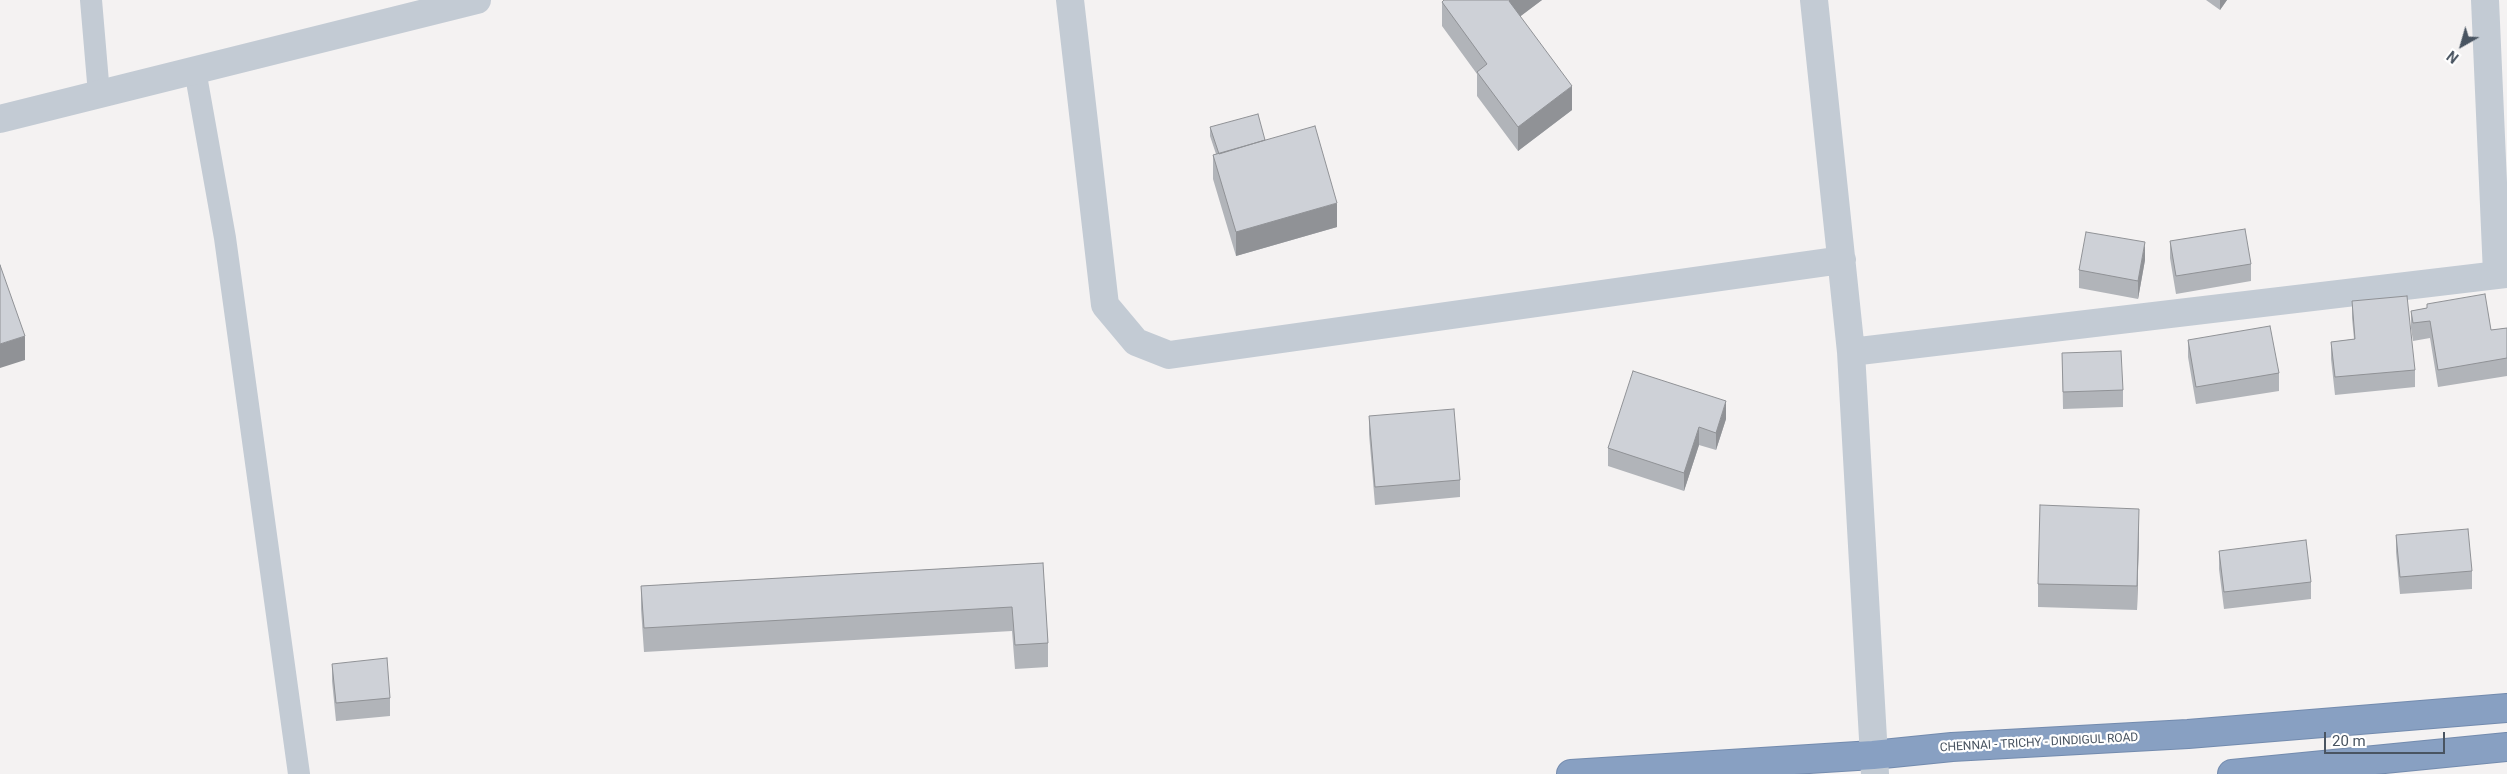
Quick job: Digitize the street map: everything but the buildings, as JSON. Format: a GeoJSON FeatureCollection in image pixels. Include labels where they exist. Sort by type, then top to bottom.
{"type":"FeatureCollection","features":[{"type":"Feature","properties":{"kind":"highway","name":"CHENNAI - TRICHY - DINDIGUL ROAD"},"geometry":{"type":"LineString","coordinates":[[1571,774],[1874,764],[1952,747],[2188,734],[2507,708]]}},
{"type":"Feature","properties":{"kind":"highway"},"geometry":{"type":"LineString","coordinates":[[2232,774],[2507,748]]}},
{"type":"Feature","properties":{"kind":"street"},"geometry":{"type":"LineString","coordinates":[[0,119],[477,0]]}},
{"type":"Feature","properties":{"kind":"street"},"geometry":{"type":"LineString","coordinates":[[1070,0],[1105,305],[1136,342],[1169,354],[1842,260]]}},
{"type":"Feature","properties":{"kind":"street"},"geometry":{"type":"LineString","coordinates":[[1814,0],[1852,352],[1874,764]]}},
{"type":"Feature","properties":{"kind":"street"},"geometry":{"type":"LineString","coordinates":[[1852,352],[2502,274],[2485,0]]}},
{"type":"Feature","properties":{"kind":"lane"},"geometry":{"type":"LineString","coordinates":[[91,0],[99,94]]}},
{"type":"Feature","properties":{"kind":"lane"},"geometry":{"type":"LineString","coordinates":[[195,70],[227,248],[299,774]]}}]}
